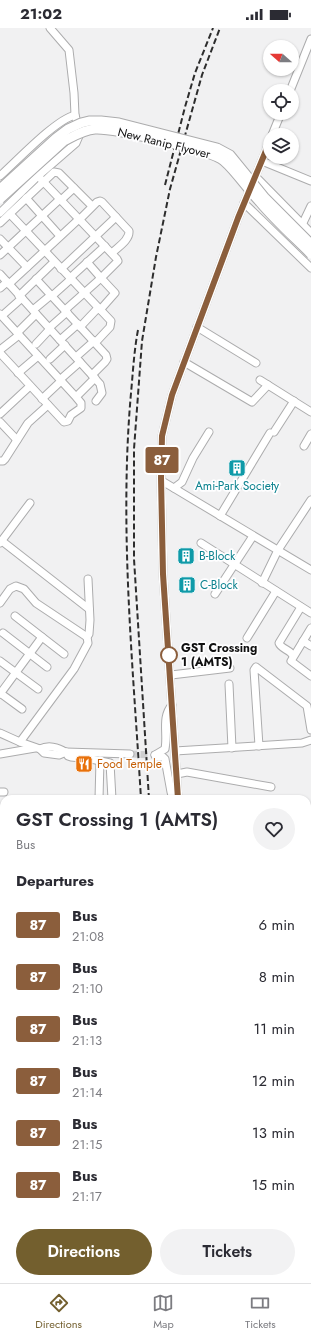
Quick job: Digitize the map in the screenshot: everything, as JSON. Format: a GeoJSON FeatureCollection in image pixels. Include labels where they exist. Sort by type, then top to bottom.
{"type":"FeatureCollection","features":[{"type":"Feature","properties":{"kind":"main road","name":"New Ranip Flyover"},"geometry":{"type":"LineString","coordinates":[[0,189],[46,146],[68,129],[89,121],[120,123],[217,148],[230,155],[265,198],[311,244]]}},
{"type":"Feature","properties":{"kind":"main road","name":"New Ranip Flyover"},"geometry":{"type":"LineString","coordinates":[[0,199],[64,141],[76,134],[89,130],[100,129],[116,131],[208,152],[224,160],[260,203],[311,254]]}},
{"type":"Feature","properties":{"kind":"street"},"geometry":{"type":"LineString","coordinates":[[0,213],[38,176],[76,143],[79,136],[75,115],[69,50],[50,28]]}},
{"type":"Feature","properties":{"kind":"street"},"geometry":{"type":"LineString","coordinates":[[293,84],[311,39]]}},
{"type":"Feature","properties":{"kind":"street"},"geometry":{"type":"LineString","coordinates":[[0,176],[49,131],[69,117],[75,115]]}},
{"type":"Feature","properties":{"kind":"street"},"geometry":{"type":"LineString","coordinates":[[177,795],[171,675],[163,574],[162,436],[172,395],[184,362],[244,203],[262,161],[311,181]]}},
{"type":"Feature","properties":{"kind":"street"},"geometry":{"type":"LineString","coordinates":[[0,223],[54,172],[57,172],[92,206]]}},
{"type":"Feature","properties":{"kind":"street"},"geometry":{"type":"LineString","coordinates":[[36,344],[66,311],[118,261],[38,176]]}},
{"type":"Feature","properties":{"kind":"street"},"geometry":{"type":"LineString","coordinates":[[256,176],[311,233]]}},
{"type":"Feature","properties":{"kind":"street"},"geometry":{"type":"LineString","coordinates":[[0,255],[60,199],[74,188]]}},
{"type":"Feature","properties":{"kind":"street"},"geometry":{"type":"LineString","coordinates":[[26,198],[60,236]]}},
{"type":"Feature","properties":{"kind":"street"},"geometry":{"type":"LineString","coordinates":[[0,288],[27,267],[92,206],[100,201],[129,231],[130,235],[112,253]]}},
{"type":"Feature","properties":{"kind":"street"},"geometry":{"type":"LineString","coordinates":[[244,203],[311,268]]}},
{"type":"Feature","properties":{"kind":"street"},"geometry":{"type":"LineString","coordinates":[[289,246],[311,206]]}},
{"type":"Feature","properties":{"kind":"street"},"geometry":{"type":"LineString","coordinates":[[10,214],[99,309],[111,324],[110,327],[94,342],[62,379],[42,399]]}},
{"type":"Feature","properties":{"kind":"street"},"geometry":{"type":"LineString","coordinates":[[62,269],[116,217]]}},
{"type":"Feature","properties":{"kind":"street"},"geometry":{"type":"LineString","coordinates":[[0,239],[27,267]]}},
{"type":"Feature","properties":{"kind":"street"},"geometry":{"type":"LineString","coordinates":[[54,262],[2,314],[19,333],[38,356],[62,379],[80,403],[81,408],[71,415],[66,422],[62,421],[0,352],[19,333],[34,312],[105,246]]}},
{"type":"Feature","properties":{"kind":"street"},"geometry":{"type":"LineString","coordinates":[[50,360],[79,325],[99,309],[115,293],[87,262]]}},
{"type":"Feature","properties":{"kind":"street"},"geometry":{"type":"LineString","coordinates":[[0,274],[100,384],[102,393],[96,401]]}},
{"type":"Feature","properties":{"kind":"street"},"geometry":{"type":"LineString","coordinates":[[36,279],[106,355],[106,362],[79,394]]}},
{"type":"Feature","properties":{"kind":"street"},"geometry":{"type":"LineString","coordinates":[[197,327],[256,363]]}},
{"type":"Feature","properties":{"kind":"street"},"geometry":{"type":"LineString","coordinates":[[18,373],[38,356]]}},
{"type":"Feature","properties":{"kind":"street"},"geometry":{"type":"LineString","coordinates":[[184,362],[252,402],[268,385]]}},
{"type":"Feature","properties":{"kind":"street"},"geometry":{"type":"LineString","coordinates":[[260,380],[311,412]]}},
{"type":"Feature","properties":{"kind":"street"},"geometry":{"type":"LineString","coordinates":[[0,414],[30,386]]}},
{"type":"Feature","properties":{"kind":"street"},"geometry":{"type":"LineString","coordinates":[[220,516],[272,432],[294,401]]}},
{"type":"Feature","properties":{"kind":"street"},"geometry":{"type":"LineString","coordinates":[[0,461],[5,459],[33,417],[48,405]]}},
{"type":"Feature","properties":{"kind":"street"},"geometry":{"type":"LineString","coordinates":[[0,422],[17,440]]}},
{"type":"Feature","properties":{"kind":"street"},"geometry":{"type":"LineString","coordinates":[[174,488],[182,482],[193,458],[209,432]]}},
{"type":"Feature","properties":{"kind":"street"},"geometry":{"type":"LineString","coordinates":[[304,446],[311,434]]}},
{"type":"Feature","properties":{"kind":"street"},"geometry":{"type":"LineString","coordinates":[[162,481],[311,570]]}},
{"type":"Feature","properties":{"kind":"street"},"geometry":{"type":"LineString","coordinates":[[262,583],[278,550],[311,500]]}},
{"type":"Feature","properties":{"kind":"street"},"geometry":{"type":"LineString","coordinates":[[30,503],[1,542],[89,609]]}},
{"type":"Feature","properties":{"kind":"street"},"geometry":{"type":"LineString","coordinates":[[215,594],[253,536]]}},
{"type":"Feature","properties":{"kind":"street"},"geometry":{"type":"LineString","coordinates":[[201,543],[311,613]]}},
{"type":"Feature","properties":{"kind":"street"},"geometry":{"type":"LineString","coordinates":[[20,742],[74,669],[88,643],[87,637],[89,634],[90,620],[88,579]]}},
{"type":"Feature","properties":{"kind":"street"},"geometry":{"type":"LineString","coordinates":[[0,603],[10,589],[16,586],[24,589],[36,603],[87,637]]}},
{"type":"Feature","properties":{"kind":"street"},"geometry":{"type":"LineString","coordinates":[[247,638],[276,591]]}},
{"type":"Feature","properties":{"kind":"street"},"geometry":{"type":"LineString","coordinates":[[293,656],[280,646],[279,643],[300,607]]}},
{"type":"Feature","properties":{"kind":"street"},"geometry":{"type":"LineString","coordinates":[[15,616],[64,654]]}},
{"type":"Feature","properties":{"kind":"street"},"geometry":{"type":"LineString","coordinates":[[311,628],[291,661],[311,676]]}},
{"type":"Feature","properties":{"kind":"street"},"geometry":{"type":"LineString","coordinates":[[3,633],[47,667]]}},
{"type":"Feature","properties":{"kind":"street"},"geometry":{"type":"LineString","coordinates":[[22,710],[0,694],[42,637]]}},
{"type":"Feature","properties":{"kind":"street"},"geometry":{"type":"LineString","coordinates":[[303,642],[311,646]]}},
{"type":"Feature","properties":{"kind":"street"},"geometry":{"type":"LineString","coordinates":[[0,661],[38,689]]}},
{"type":"Feature","properties":{"kind":"street"},"geometry":{"type":"LineString","coordinates":[[259,746],[254,670],[256,667],[307,706],[311,730]]}},
{"type":"Feature","properties":{"kind":"street"},"geometry":{"type":"LineString","coordinates":[[171,675],[230,668]]}},
{"type":"Feature","properties":{"kind":"street"},"geometry":{"type":"LineString","coordinates":[[229,684],[232,748]]}},
{"type":"Feature","properties":{"kind":"street"},"geometry":{"type":"LineString","coordinates":[[172,705],[166,718],[165,749],[155,755],[156,757],[163,757],[165,759],[172,795]]}},
{"type":"Feature","properties":{"kind":"street"},"geometry":{"type":"LineString","coordinates":[[0,733],[20,742],[39,748],[44,753],[59,755],[66,752],[130,754]]}},
{"type":"Feature","properties":{"kind":"street"},"geometry":{"type":"LineString","coordinates":[[175,751],[302,743],[311,740]]}},
{"type":"Feature","properties":{"kind":"street"},"geometry":{"type":"LineString","coordinates":[[0,754],[39,748]]}},
{"type":"Feature","properties":{"kind":"street"},"geometry":{"type":"LineString","coordinates":[[66,752],[68,756],[71,757],[100,760],[110,764],[112,795]]}},
{"type":"Feature","properties":{"kind":"street"},"geometry":{"type":"LineString","coordinates":[[99,795],[100,760]]}},
{"type":"Feature","properties":{"kind":"street"},"geometry":{"type":"LineString","coordinates":[[177,774],[187,772],[271,787]]}},
{"type":"Feature","properties":{"kind":"tunnel"},"geometry":{"type":"LineString","coordinates":[[130,754],[155,755]]}},
{"type":"Feature","properties":{"kind":"railway"},"geometry":{"type":"LineString","coordinates":[[165,185],[195,73],[213,28]]}},
{"type":"Feature","properties":{"kind":"railway"},"geometry":{"type":"LineString","coordinates":[[149,795],[134,559],[134,449],[142,341],[156,257],[170,189],[202,75],[220,28]]}},
{"type":"Feature","properties":{"kind":"railway"},"geometry":{"type":"LineString","coordinates":[[138,330],[131,393],[126,494],[128,596],[141,795]]}},
{"type":"Feature","properties":{"kind":"bus line","name":"87"},"geometry":{"type":"LineString","coordinates":[[178,795],[171,675],[163,574],[161,478],[162,436],[172,395],[238,218],[263,158]]}},
{"type":"Feature","properties":{"kind":"place","name":"Ami-Park Society"},"geometry":{"type":"Point","coordinates":[237,468]}},
{"type":"Feature","properties":{"kind":"place","name":"B-Block"},"geometry":{"type":"Point","coordinates":[186,556]}},
{"type":"Feature","properties":{"kind":"place","name":"C-Block"},"geometry":{"type":"Point","coordinates":[187,585]}},
{"type":"Feature","properties":{"kind":"place","name":"GST Crossing 1 (AMTS)"},"geometry":{"type":"Point","coordinates":[169,655]}},
{"type":"Feature","properties":{"kind":"place","name":"Food Temple"},"geometry":{"type":"Point","coordinates":[84,764]}}]}
